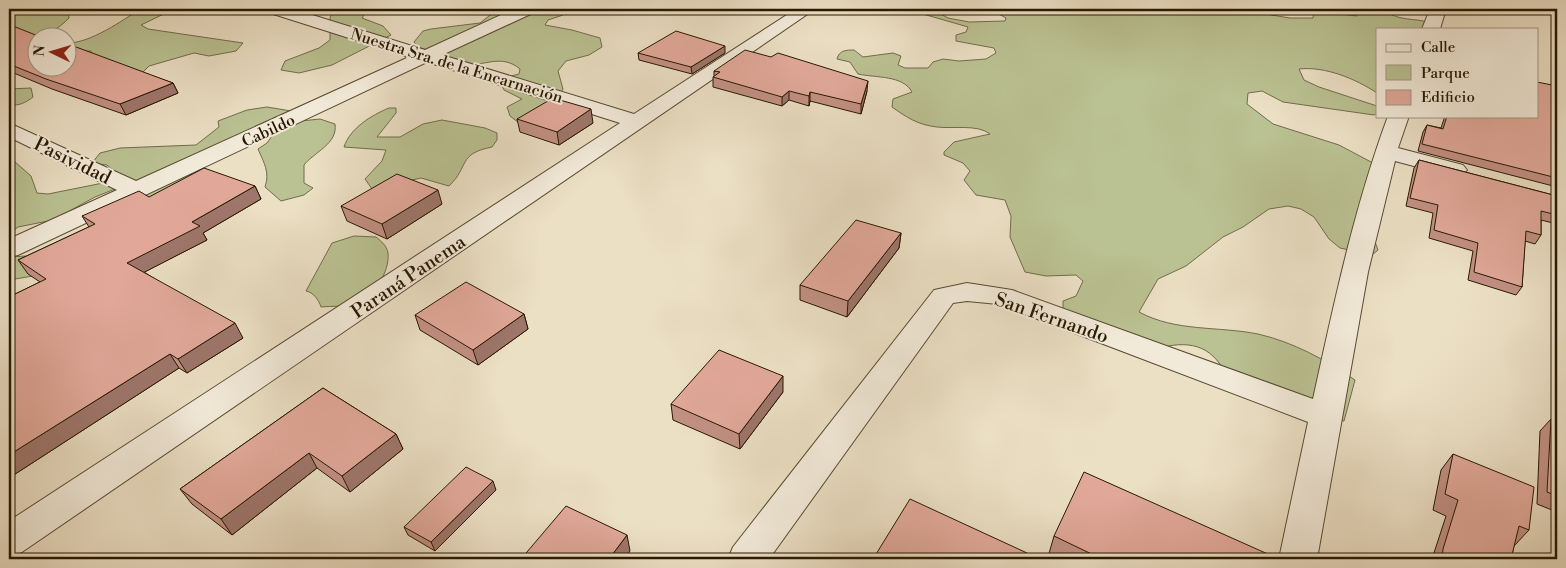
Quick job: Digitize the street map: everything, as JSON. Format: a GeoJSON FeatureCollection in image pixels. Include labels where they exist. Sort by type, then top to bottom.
{"type":"FeatureCollection","features":[{"type":"Feature","properties":{"kind":"street","name":"Nuestra Sra. de la Encarnación"},"geometry":{"type":"LineString","coordinates":[[276,9],[637,122]]}},
{"type":"Feature","properties":{"kind":"street","name":"Cabildo"},"geometry":{"type":"LineString","coordinates":[[9,249],[138,191],[527,9]]}},
{"type":"Feature","properties":{"kind":"street","name":"Paraná Panema"},"geometry":{"type":"LineString","coordinates":[[9,540],[807,9]]}},
{"type":"Feature","properties":{"kind":"street"},"geometry":{"type":"LineString","coordinates":[[1431,28],[1434,10]]}},
{"type":"Feature","properties":{"kind":"street"},"geometry":{"type":"LineString","coordinates":[[1298,559],[1354,272],[1386,152],[1398,118]]}},
{"type":"Feature","properties":{"kind":"street","name":"Pasividad"},"geometry":{"type":"LineString","coordinates":[[9,129],[138,191]]}},
{"type":"Feature","properties":{"kind":"street"},"geometry":{"type":"LineString","coordinates":[[1386,152],[1472,174]]}},
{"type":"Feature","properties":{"kind":"street","name":"San Fernando"},"geometry":{"type":"LineString","coordinates":[[747,559],[944,296],[967,292],[1002,296],[1326,416]]}},
{"type":"Feature","properties":{"kind":"green space"},"geometry":{"type":"Polygon","coordinates":[[[9,9],[68,9],[69,18],[57,28],[28,28],[28,42],[9,48],[9,9]]]}},
{"type":"Feature","properties":{"kind":"green space"},"geometry":{"type":"Polygon","coordinates":[[[140,9],[174,9],[141,25],[148,29],[243,43],[236,51],[209,56],[194,53],[149,66],[142,73],[92,55],[91,51],[78,52],[78,42],[115,25],[140,9]]]}},
{"type":"Feature","properties":{"kind":"green space"},"geometry":{"type":"Polygon","coordinates":[[[345,9],[368,9],[362,18],[383,26],[391,35],[332,65],[299,73],[281,70],[285,61],[319,48],[330,40],[330,17],[334,12],[345,9]]]}},
{"type":"Feature","properties":{"kind":"green space"},"geometry":{"type":"Polygon","coordinates":[[[498,9],[568,9],[563,15],[548,20],[545,25],[600,38],[602,47],[589,55],[566,61],[558,71],[563,89],[560,94],[519,123],[510,116],[507,107],[522,99],[504,90],[500,82],[507,77],[519,74],[520,69],[513,64],[499,61],[473,64],[461,63],[418,47],[414,42],[423,31],[480,23],[498,9]]]}},
{"type":"Feature","properties":{"kind":"green space"},"geometry":{"type":"Polygon","coordinates":[[[932,9],[948,18],[969,22],[1005,21],[1006,18],[990,9],[1199,9],[1229,13],[1241,10],[1290,18],[1313,18],[1314,11],[1357,16],[1357,12],[1374,9],[1402,18],[1426,21],[1440,27],[1376,28],[1376,92],[1360,83],[1340,75],[1319,70],[1299,69],[1304,80],[1319,87],[1376,106],[1376,114],[1374,115],[1283,102],[1262,91],[1248,93],[1247,104],[1273,124],[1339,145],[1373,163],[1371,231],[1378,250],[1372,255],[1340,248],[1329,239],[1314,217],[1301,209],[1288,206],[1269,209],[1243,227],[1223,237],[1186,266],[1158,279],[1139,312],[1182,326],[1243,332],[1271,337],[1321,359],[1355,380],[1344,421],[1308,419],[1223,369],[1217,360],[1201,348],[1174,345],[1153,350],[1063,312],[1063,301],[1076,296],[1083,281],[1076,275],[1046,276],[1025,272],[1010,237],[1011,216],[1005,200],[976,195],[964,180],[970,171],[963,163],[944,155],[944,152],[954,142],[990,134],[979,129],[937,127],[913,120],[892,107],[893,99],[912,92],[908,87],[896,80],[858,74],[850,62],[837,59],[841,52],[849,50],[854,50],[863,57],[893,53],[901,56],[898,65],[905,68],[928,68],[933,62],[943,59],[959,61],[986,59],[996,53],[994,48],[956,41],[956,35],[966,32],[968,27],[914,10],[932,9]]]}},
{"type":"Feature","properties":{"kind":"green space"},"geometry":{"type":"Polygon","coordinates":[[[31,88],[33,97],[22,104],[9,105],[9,89],[31,88]]]}},
{"type":"Feature","properties":{"kind":"green space"},"geometry":{"type":"Polygon","coordinates":[[[267,107],[297,112],[301,121],[320,119],[335,124],[333,137],[304,165],[304,183],[313,188],[304,195],[281,201],[265,187],[267,172],[258,149],[267,143],[275,132],[197,167],[182,185],[152,199],[120,187],[95,197],[53,220],[18,227],[9,234],[9,161],[14,161],[31,176],[37,193],[48,194],[103,183],[115,172],[107,165],[92,163],[100,153],[120,148],[196,145],[219,127],[218,121],[247,110],[267,107]]]}},
{"type":"Feature","properties":{"kind":"green space"},"geometry":{"type":"Polygon","coordinates":[[[389,108],[396,108],[396,113],[377,137],[400,137],[423,124],[442,120],[485,128],[497,133],[497,140],[492,147],[473,153],[449,186],[421,178],[372,189],[365,179],[382,161],[386,150],[344,147],[356,128],[369,118],[389,108]]]}},
{"type":"Feature","properties":{"kind":"green space"},"geometry":{"type":"Polygon","coordinates":[[[354,236],[376,237],[382,242],[388,253],[384,275],[375,289],[363,300],[344,306],[321,307],[315,297],[306,291],[332,243],[354,236]]]}},
{"type":"Feature","properties":{"kind":"green space"},"geometry":{"type":"Polygon","coordinates":[[[26,256],[33,276],[9,280],[9,257],[26,256]]]}},
{"type":"Feature","properties":{"kind":"building"},"geometry":{"type":"Polygon","coordinates":[[[13,26],[28,32],[28,72],[9,64],[9,27],[13,26]]]}},
{"type":"Feature","properties":{"kind":"building"},"geometry":{"type":"Polygon","coordinates":[[[676,31],[725,46],[691,67],[638,53],[676,31]]]}},
{"type":"Feature","properties":{"kind":"building"},"geometry":{"type":"Polygon","coordinates":[[[78,48],[173,83],[120,104],[44,78],[78,78],[78,48]]]}},
{"type":"Feature","properties":{"kind":"building"},"geometry":{"type":"Polygon","coordinates":[[[745,50],[771,57],[778,53],[868,81],[861,104],[810,92],[809,96],[789,91],[782,97],[713,77],[720,72],[714,71],[745,50]]]}},
{"type":"Feature","properties":{"kind":"building"},"geometry":{"type":"Polygon","coordinates":[[[1538,82],[1557,86],[1557,178],[1422,144],[1427,125],[1443,129],[1446,118],[1538,118],[1538,82]]]}},
{"type":"Feature","properties":{"kind":"building"},"geometry":{"type":"Polygon","coordinates":[[[553,98],[591,109],[557,132],[517,119],[553,98]]]}},
{"type":"Feature","properties":{"kind":"building"},"geometry":{"type":"Polygon","coordinates":[[[1419,160],[1557,196],[1557,215],[1541,211],[1541,235],[1526,231],[1522,287],[1474,272],[1478,243],[1434,230],[1438,205],[1410,198],[1419,160]]]}},
{"type":"Feature","properties":{"kind":"building"},"geometry":{"type":"Polygon","coordinates":[[[204,168],[255,186],[192,222],[200,226],[127,263],[235,323],[178,359],[170,354],[9,455],[9,297],[46,279],[18,260],[95,224],[82,216],[139,191],[149,197],[204,168]]]}},
{"type":"Feature","properties":{"kind":"building"},"geometry":{"type":"Polygon","coordinates":[[[397,174],[438,190],[382,224],[341,206],[397,174]]]}},
{"type":"Feature","properties":{"kind":"building"},"geometry":{"type":"Polygon","coordinates":[[[856,220],[901,233],[848,301],[800,285],[856,220]]]}},
{"type":"Feature","properties":{"kind":"building"},"geometry":{"type":"Polygon","coordinates":[[[466,282],[524,314],[473,350],[415,315],[466,282]]]}},
{"type":"Feature","properties":{"kind":"building"},"geometry":{"type":"Polygon","coordinates":[[[719,350],[783,376],[739,434],[671,404],[719,350]]]}},
{"type":"Feature","properties":{"kind":"building"},"geometry":{"type":"Polygon","coordinates":[[[323,388],[396,434],[342,476],[309,453],[221,519],[180,489],[323,388]]]}},
{"type":"Feature","properties":{"kind":"building"},"geometry":{"type":"Polygon","coordinates":[[[1551,419],[1557,421],[1557,496],[1547,492],[1551,419]]]}},
{"type":"Feature","properties":{"kind":"building"},"geometry":{"type":"Polygon","coordinates":[[[1453,454],[1534,487],[1529,530],[1519,526],[1511,559],[1442,559],[1443,549],[1458,500],[1445,494],[1453,454]]]}},
{"type":"Feature","properties":{"kind":"building"},"geometry":{"type":"Polygon","coordinates":[[[466,467],[493,481],[431,542],[404,527],[466,467]]]}},
{"type":"Feature","properties":{"kind":"building"},"geometry":{"type":"Polygon","coordinates":[[[1084,472],[1279,559],[1102,559],[1054,536],[1084,472]]]}},
{"type":"Feature","properties":{"kind":"building"},"geometry":{"type":"Polygon","coordinates":[[[910,499],[1027,553],[1024,559],[873,559],[910,499]]]}},
{"type":"Feature","properties":{"kind":"building"},"geometry":{"type":"Polygon","coordinates":[[[566,506],[627,535],[609,559],[521,559],[566,506]]]}}]}
